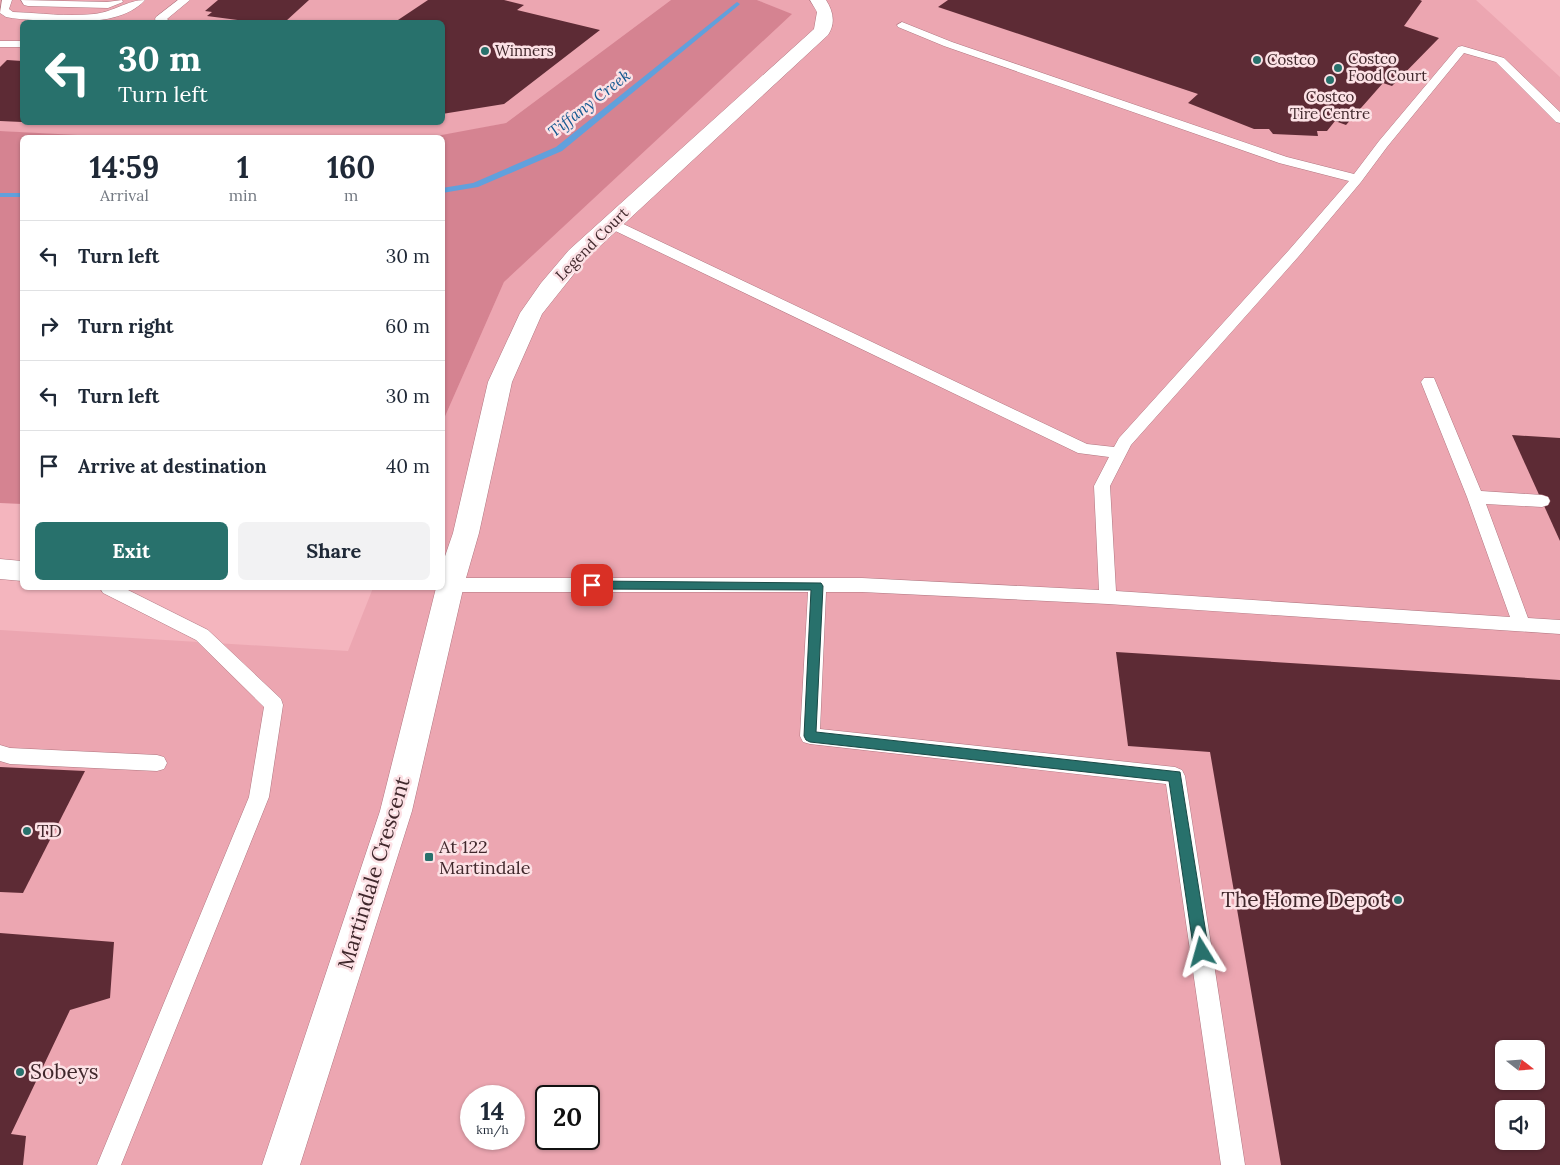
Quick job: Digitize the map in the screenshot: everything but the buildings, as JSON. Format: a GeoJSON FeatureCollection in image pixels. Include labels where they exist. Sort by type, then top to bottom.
{"type":"FeatureCollection","features":[{"type":"Feature","properties":{"kind":"street","name":"Legend Court"},"geometry":{"type":"LineString","coordinates":[[446,585],[466,532],[500,382],[531,313],[549,288],[578,256],[822,31],[825,12],[818,0]]}},
{"type":"Feature","properties":{"kind":"street"},"geometry":{"type":"LineString","coordinates":[[0,569],[20,571]]}},
{"type":"Feature","properties":{"kind":"street","name":"Martindale Crescent"},"geometry":{"type":"LineString","coordinates":[[281,1165],[396,811],[445,590]]}},
{"type":"Feature","properties":{"kind":"lane"},"geometry":{"type":"LineString","coordinates":[[7,0],[3,10],[10,15],[92,18],[116,13],[140,0]]}},
{"type":"Feature","properties":{"kind":"lane"},"geometry":{"type":"LineString","coordinates":[[26,0],[28,3],[108,5],[124,0]]}},
{"type":"Feature","properties":{"kind":"lane"},"geometry":{"type":"LineString","coordinates":[[162,20],[160,19],[185,0]]}},
{"type":"Feature","properties":{"kind":"lane"},"geometry":{"type":"LineString","coordinates":[[902,25],[948,44],[1283,160],[1357,179]]}},
{"type":"Feature","properties":{"kind":"lane"},"geometry":{"type":"LineString","coordinates":[[0,44],[20,44]]}},
{"type":"Feature","properties":{"kind":"lane"},"geometry":{"type":"LineString","coordinates":[[1108,597],[1102,486],[1125,442],[1294,253],[1357,179],[1383,144],[1462,49],[1500,60],[1560,119]]}},
{"type":"Feature","properties":{"kind":"lane"},"geometry":{"type":"LineString","coordinates":[[612,224],[1084,449],[1119,453]]}},
{"type":"Feature","properties":{"kind":"lane"},"geometry":{"type":"LineString","coordinates":[[1428,382],[1475,497],[1522,625]]}},
{"type":"Feature","properties":{"kind":"lane"},"geometry":{"type":"LineString","coordinates":[[1475,497],[1542,501]]}},
{"type":"Feature","properties":{"kind":"lane"},"geometry":{"type":"LineString","coordinates":[[446,585],[862,585],[1108,597],[1560,627]]}},
{"type":"Feature","properties":{"kind":"lane"},"geometry":{"type":"LineString","coordinates":[[817,586],[810,736],[1175,776],[1233,1165]]}},
{"type":"Feature","properties":{"kind":"lane"},"geometry":{"type":"LineString","coordinates":[[109,1165],[259,797],[274,705],[202,635],[113,590]]}},
{"type":"Feature","properties":{"kind":"lane"},"geometry":{"type":"LineString","coordinates":[[0,753],[10,756],[157,763]]}},
{"type":"Feature","properties":{"kind":"shaded area"},"geometry":{"type":"Polygon","coordinates":[[[0,0],[671,0],[506,123],[445,135],[66,135],[0,131],[0,0]]]}},
{"type":"Feature","properties":{"kind":"shaded area"},"geometry":{"type":"Polygon","coordinates":[[[671,0],[757,0],[792,14],[504,282],[445,416],[445,135],[442,135],[506,123],[671,0]]]}},
{"type":"Feature","properties":{"kind":"shaded area"},"geometry":{"type":"Polygon","coordinates":[[[757,0],[1476,0],[1560,77],[1560,1165],[0,1165],[0,630],[348,651],[372,590],[445,590],[445,416],[504,282],[791,14],[757,0]]]}},
{"type":"Feature","properties":{"kind":"shaded area"},"geometry":{"type":"Polygon","coordinates":[[[0,131],[77,135],[20,135],[20,504],[0,503],[0,131]]]}},
{"type":"Feature","properties":{"kind":"waterway","name":"Tiffany Creek"},"geometry":{"type":"LineString","coordinates":[[445,190],[475,185],[559,149],[737,4]]}},
{"type":"Feature","properties":{"kind":"waterway","name":"Tiffany Creek"},"geometry":{"type":"LineString","coordinates":[[0,195],[20,195]]}},
{"type":"Feature","properties":{"kind":"place","name":"Winners"},"geometry":{"type":"Point","coordinates":[485,51]}},
{"type":"Feature","properties":{"kind":"place","name":"Costco"},"geometry":{"type":"Point","coordinates":[1257,60]}},
{"type":"Feature","properties":{"kind":"place","name":"Costco Food Court"},"geometry":{"type":"Point","coordinates":[1338,68]}},
{"type":"Feature","properties":{"kind":"place","name":"Costco Tire Centre"},"geometry":{"type":"Point","coordinates":[1330,80]}},
{"type":"Feature","properties":{"kind":"place","name":"TD"},"geometry":{"type":"Point","coordinates":[27,831]}},
{"type":"Feature","properties":{"kind":"place","name":"At 122 Martindale"},"geometry":{"type":"Point","coordinates":[429,857]}},
{"type":"Feature","properties":{"kind":"place","name":"The Home Depot"},"geometry":{"type":"Point","coordinates":[1398,900]}},
{"type":"Feature","properties":{"kind":"place","name":"Sobeys"},"geometry":{"type":"Point","coordinates":[20,1072]}},
{"type":"Feature","properties":{"kind":"route"},"geometry":{"type":"LineString","coordinates":[[592,585],[817,586],[810,736],[1175,776],[1202,952]]}}]}
